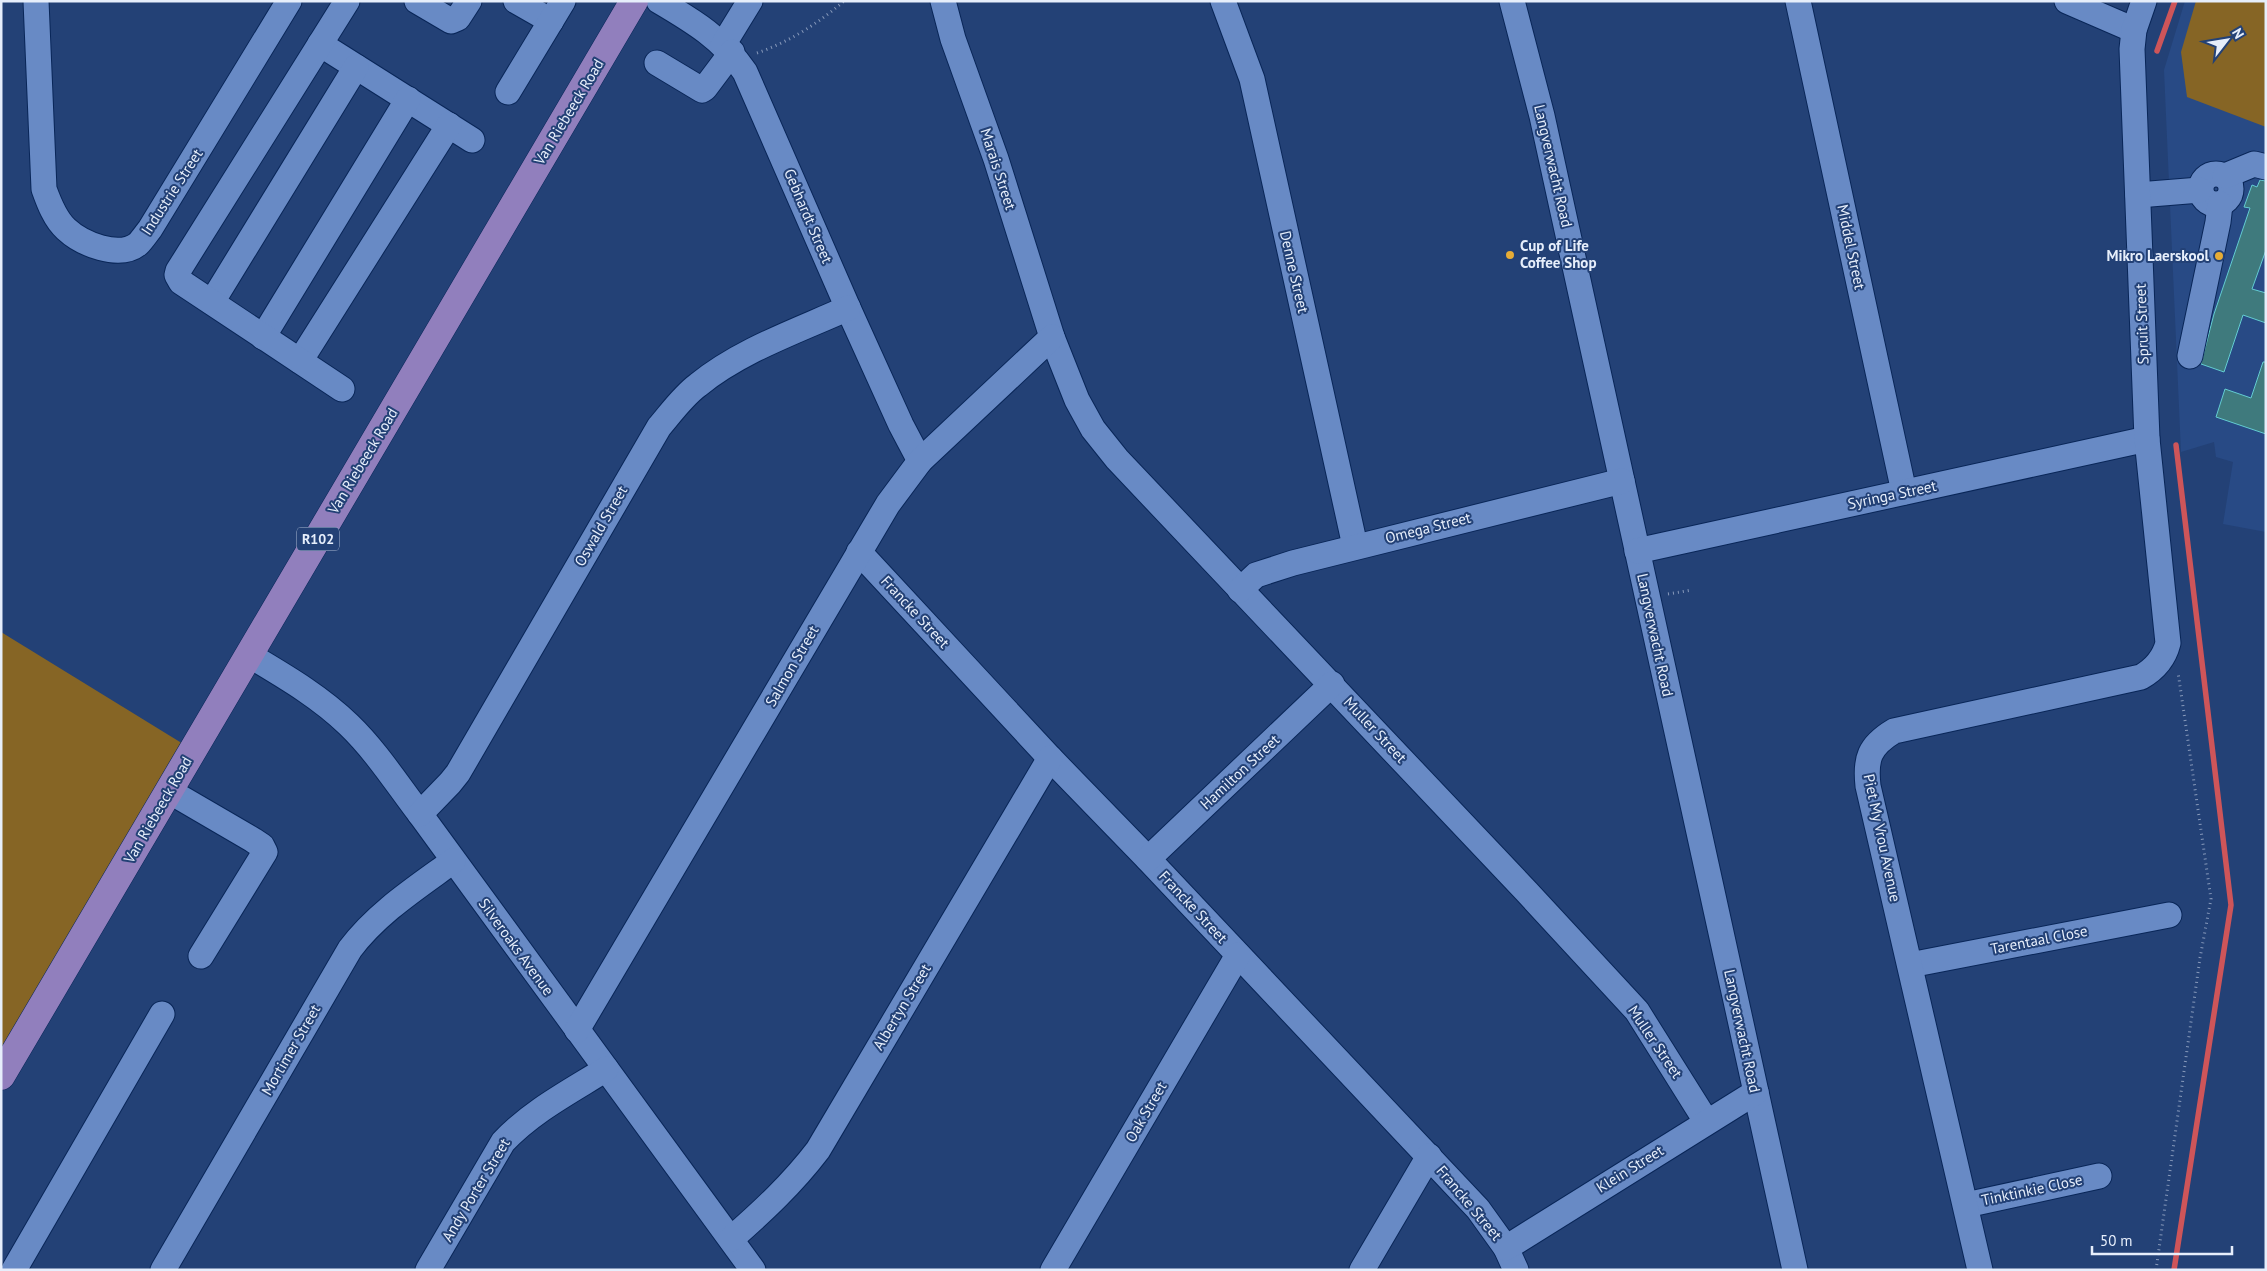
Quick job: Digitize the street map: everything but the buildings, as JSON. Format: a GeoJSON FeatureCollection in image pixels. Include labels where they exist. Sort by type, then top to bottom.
{"type":"FeatureCollection","features":[{"type":"Feature","properties":{"kind":"main road","name":"Van Riebeeck Road"},"geometry":{"type":"LineString","coordinates":[[1,1076],[634,1]]}},
{"type":"Feature","properties":{"kind":"street","name":"Industrie Street"},"geometry":{"type":"LineString","coordinates":[[36,1],[44,189],[48,202],[67,230],[99,248],[120,250],[137,245],[150,229],[289,1]]}},
{"type":"Feature","properties":{"kind":"street"},"geometry":{"type":"LineString","coordinates":[[342,389],[181,282],[177,275],[347,1]]}},
{"type":"Feature","properties":{"kind":"street"},"geometry":{"type":"LineString","coordinates":[[417,1],[451,21],[458,18],[468,1]]}},
{"type":"Feature","properties":{"kind":"street"},"geometry":{"type":"LineString","coordinates":[[508,92],[557,11],[516,1]]}},
{"type":"Feature","properties":{"kind":"street","name":"Gebhardt Street"},"geometry":{"type":"LineString","coordinates":[[659,1],[696,23],[736,51],[760,101],[848,308],[901,426],[920,462]]}},
{"type":"Feature","properties":{"kind":"street"},"geometry":{"type":"LineString","coordinates":[[657,62],[702,90],[736,51],[750,1]]}},
{"type":"Feature","properties":{"kind":"street","name":"Marais Street"},"geometry":{"type":"LineString","coordinates":[[943,1],[953,39],[996,159],[1052,337]]}},
{"type":"Feature","properties":{"kind":"street","name":"Denne Street"},"geometry":{"type":"LineString","coordinates":[[1223,1],[1252,79],[1355,546]]}},
{"type":"Feature","properties":{"kind":"street","name":"Langverwacht Road"},"geometry":{"type":"LineString","coordinates":[[1512,1],[1542,116],[1795,1270]]}},
{"type":"Feature","properties":{"kind":"street","name":"Middel Street"},"geometry":{"type":"LineString","coordinates":[[1798,1],[1904,492]]}},
{"type":"Feature","properties":{"kind":"street"},"geometry":{"type":"LineString","coordinates":[[2066,1],[2134,30]]}},
{"type":"Feature","properties":{"kind":"street","name":"Spruit Street"},"geometry":{"type":"LineString","coordinates":[[2144,1],[2134,30],[2132,49],[2147,439],[2168,643]]}},
{"type":"Feature","properties":{"kind":"street"},"geometry":{"type":"LineString","coordinates":[[320,44],[472,140]]}},
{"type":"Feature","properties":{"kind":"street"},"geometry":{"type":"LineString","coordinates":[[212,302],[356,67]]}},
{"type":"Feature","properties":{"kind":"street"},"geometry":{"type":"LineString","coordinates":[[263,337],[408,99]]}},
{"type":"Feature","properties":{"kind":"street"},"geometry":{"type":"LineString","coordinates":[[300,361],[449,125]]}},
{"type":"Feature","properties":{"kind":"street"},"geometry":{"type":"LineString","coordinates":[[2138,195],[2210,197],[2227,200],[2231,192],[2230,183],[2225,176],[2254,164],[2266,167]]}},
{"type":"Feature","properties":{"kind":"street"},"geometry":{"type":"LineString","coordinates":[[2190,356],[2218,222],[2210,197]]}},
{"type":"Feature","properties":{"kind":"street","name":"Oswald Street"},"geometry":{"type":"LineString","coordinates":[[420,814],[458,772],[659,427],[696,386],[743,356],[848,308]]}},
{"type":"Feature","properties":{"kind":"street","name":"Salmon Street"},"geometry":{"type":"LineString","coordinates":[[577,1030],[888,504],[920,462],[1052,337]]}},
{"type":"Feature","properties":{"kind":"street","name":"Muller Street"},"geometry":{"type":"LineString","coordinates":[[1052,337],[1077,400],[1094,429],[1117,459],[1240,590],[1332,684],[1637,1011],[1706,1121]]}},
{"type":"Feature","properties":{"kind":"street","name":"Syringa Street"},"geometry":{"type":"LineString","coordinates":[[1637,551],[2147,439]]}},
{"type":"Feature","properties":{"kind":"street","name":"Omega Street"},"geometry":{"type":"LineString","coordinates":[[1240,590],[1256,576],[1355,546],[1622,481]]}},
{"type":"Feature","properties":{"kind":"street","name":"Francke Street"},"geometry":{"type":"LineString","coordinates":[[859,552],[1050,758],[1429,1156],[1478,1210],[1511,1259]]}},
{"type":"Feature","properties":{"kind":"street","name":"Piet My Vrou Avenue"},"geometry":{"type":"LineString","coordinates":[[1980,1270],[1868,786],[1866,769],[1873,748],[1882,738],[1894,731],[2141,677],[2158,664],[2166,651],[2168,643]]}},
{"type":"Feature","properties":{"kind":"street","name":"Silveroaks Avenue"},"geometry":{"type":"LineString","coordinates":[[249,655],[301,686],[350,726],[420,814],[753,1270]]}},
{"type":"Feature","properties":{"kind":"street","name":"Hamilton Street"},"geometry":{"type":"LineString","coordinates":[[1148,859],[1332,684]]}},
{"type":"Feature","properties":{"kind":"street","name":"Albertyn Street"},"geometry":{"type":"LineString","coordinates":[[731,1239],[773,1202],[800,1174],[818,1150],[1050,758]]}},
{"type":"Feature","properties":{"kind":"street"},"geometry":{"type":"LineString","coordinates":[[170,791],[262,846],[265,852],[201,956]]}},
{"type":"Feature","properties":{"kind":"street","name":"Mortimer Street"},"geometry":{"type":"LineString","coordinates":[[163,1270],[350,949],[365,929],[453,860]]}},
{"type":"Feature","properties":{"kind":"street","name":"Tarentaal Close"},"geometry":{"type":"LineString","coordinates":[[1910,965],[2169,915]]}},
{"type":"Feature","properties":{"kind":"street","name":"Oak Street"},"geometry":{"type":"LineString","coordinates":[[1053,1270],[1238,955]]}},
{"type":"Feature","properties":{"kind":"street"},"geometry":{"type":"LineString","coordinates":[[14,1270],[162,1014]]}},
{"type":"Feature","properties":{"kind":"street","name":"Andy Porter Street"},"geometry":{"type":"LineString","coordinates":[[428,1270],[503,1142],[517,1127],[534,1114],[606,1069]]}},
{"type":"Feature","properties":{"kind":"street","name":"Klein Street"},"geometry":{"type":"LineString","coordinates":[[1511,1259],[1706,1121],[1756,1092]]}},
{"type":"Feature","properties":{"kind":"street"},"geometry":{"type":"LineString","coordinates":[[1362,1270],[1429,1156]]}},
{"type":"Feature","properties":{"kind":"street","name":"Tinktinkie Close"},"geometry":{"type":"LineString","coordinates":[[1966,1205],[2099,1176]]}},
{"type":"Feature","properties":{"kind":"path"},"geometry":{"type":"LineString","coordinates":[[736,51],[772,48],[806,29],[844,1]]}},
{"type":"Feature","properties":{"kind":"path"},"geometry":{"type":"LineString","coordinates":[[1659,596],[1692,590]]}},
{"type":"Feature","properties":{"kind":"path"},"geometry":{"type":"LineString","coordinates":[[2156,1270],[2198,968],[2211,899],[2180,676],[2168,643]]}},
{"type":"Feature","properties":{"kind":"shaded area","name":"Mikro Laerskool"},"geometry":{"type":"Polygon","coordinates":[[[2185,1],[2266,1],[2266,532],[2223,524],[2233,462],[2216,457],[2214,442],[2181,452],[2164,70],[2185,1]]]}},
{"type":"Feature","properties":{"kind":"shaded area"},"geometry":{"type":"Polygon","coordinates":[[[2196,1],[2266,1],[2266,127],[2187,97],[2181,52],[2196,1]]]}},
{"type":"Feature","properties":{"kind":"shaded area"},"geometry":{"type":"Polygon","coordinates":[[[1,632],[193,750],[1,1076],[1,632]]]}},
{"type":"Feature","properties":{"kind":"waterway"},"geometry":{"type":"LineString","coordinates":[[2157,51],[2175,1]]}},
{"type":"Feature","properties":{"kind":"waterway"},"geometry":{"type":"LineString","coordinates":[[2174,1270],[2231,905],[2176,445]]}},
{"type":"Feature","properties":{"kind":"place","name":"Cup of Life Coffee Shop"},"geometry":{"type":"Point","coordinates":[1510,255]}},
{"type":"Feature","properties":{"kind":"place","name":"Mikro Laerskool"},"geometry":{"type":"Point","coordinates":[2219,256]}}]}
